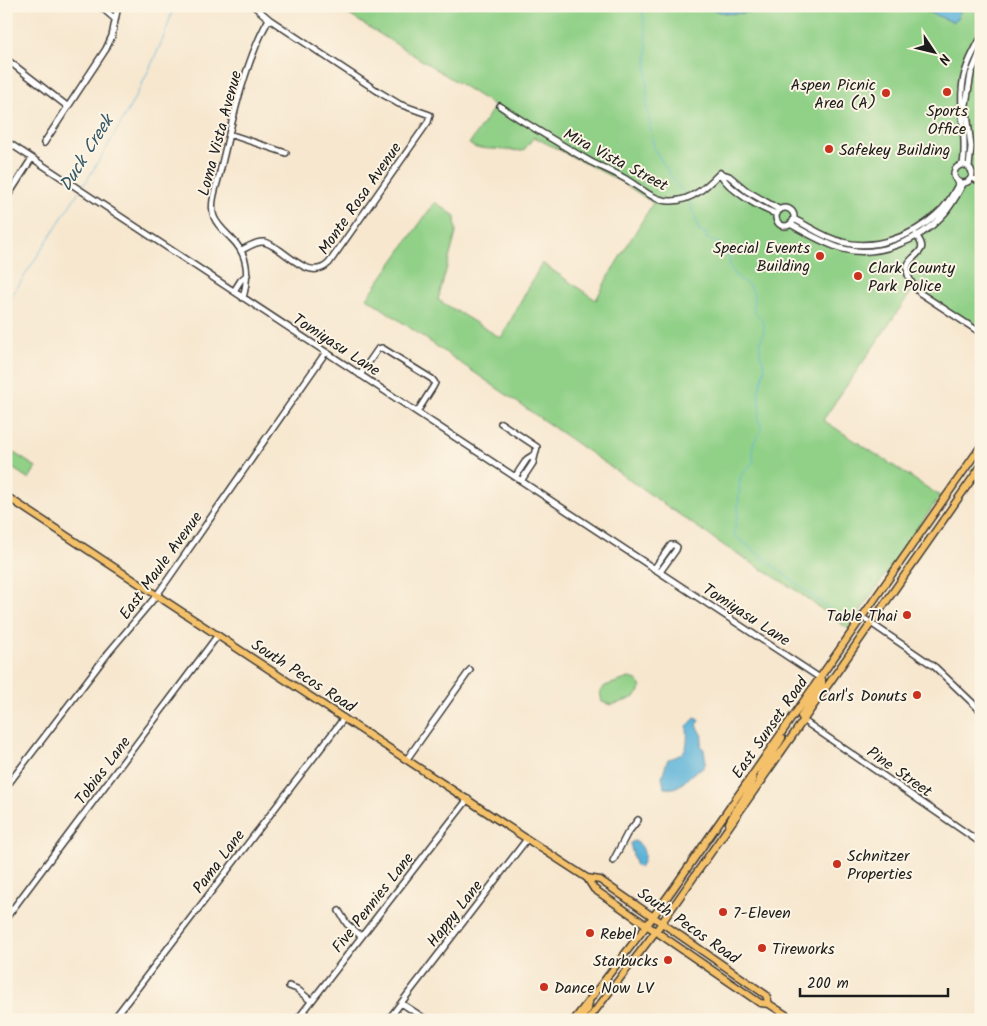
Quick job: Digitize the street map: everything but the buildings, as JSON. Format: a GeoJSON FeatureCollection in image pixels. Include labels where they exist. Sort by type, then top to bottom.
{"type":"FeatureCollection","features":[{"type":"Feature","properties":{"kind":"main road","name":"East Sunset Road"},"geometry":{"type":"LineString","coordinates":[[574,1020],[648,925],[981,446]]}},
{"type":"Feature","properties":{"kind":"main road","name":"East Sunset Road"},"geometry":{"type":"LineString","coordinates":[[588,1020],[662,924],[981,466]]}},
{"type":"Feature","properties":{"kind":"main road","name":"South Pecos Road"},"geometry":{"type":"LineString","coordinates":[[6,496],[587,878],[600,880],[766,995],[770,1004]]}},
{"type":"Feature","properties":{"kind":"main road"},"geometry":{"type":"LineString","coordinates":[[926,524],[936,531]]}},
{"type":"Feature","properties":{"kind":"main road"},"geometry":{"type":"LineString","coordinates":[[804,721],[801,716],[822,683],[820,678]]}},
{"type":"Feature","properties":{"kind":"main road"},"geometry":{"type":"LineString","coordinates":[[762,781],[759,780],[762,772],[794,714]]}},
{"type":"Feature","properties":{"kind":"main road"},"geometry":{"type":"LineString","coordinates":[[726,831],[734,811],[752,784],[754,777],[752,775]]}},
{"type":"Feature","properties":{"kind":"main road","name":"South Pecos Road"},"geometry":{"type":"LineString","coordinates":[[587,878],[594,889],[760,1003],[770,1004],[794,1020]]}},
{"type":"Feature","properties":{"kind":"main road"},"geometry":{"type":"LineString","coordinates":[[580,1020],[588,1009],[589,1000]]}},
{"type":"Feature","properties":{"kind":"street"},"geometry":{"type":"LineString","coordinates":[[100,6],[116,19]]}},
{"type":"Feature","properties":{"kind":"street"},"geometry":{"type":"LineString","coordinates":[[44,143],[106,48],[112,36],[118,6]]}},
{"type":"Feature","properties":{"kind":"street"},"geometry":{"type":"LineString","coordinates":[[254,6],[269,19]]}},
{"type":"Feature","properties":{"kind":"street","name":"Monte Rosa Avenue"},"geometry":{"type":"LineString","coordinates":[[242,250],[263,242],[277,248],[308,269],[315,270],[324,267],[329,263],[428,122],[430,115],[399,104],[269,19]]}},
{"type":"Feature","properties":{"kind":"street","name":"Loma Vista Avenue"},"geometry":{"type":"LineString","coordinates":[[242,250],[221,228],[214,216],[213,203],[229,134],[252,58],[269,19]]}},
{"type":"Feature","properties":{"kind":"street"},"geometry":{"type":"LineString","coordinates":[[966,166],[957,167],[954,172],[955,178],[961,183],[968,183],[972,178],[972,172],[966,166],[962,89],[968,64],[981,38]]}},
{"type":"Feature","properties":{"kind":"street"},"geometry":{"type":"LineString","coordinates":[[966,166],[971,147],[966,104],[971,74],[981,50]]}},
{"type":"Feature","properties":{"kind":"street"},"geometry":{"type":"LineString","coordinates":[[6,59],[67,106]]}},
{"type":"Feature","properties":{"kind":"street","name":"Mira Vista Street"},"geometry":{"type":"LineString","coordinates":[[500,106],[524,123],[593,163],[624,178],[655,198],[665,201],[689,198],[703,190],[720,173],[729,176],[778,212]]}},
{"type":"Feature","properties":{"kind":"street"},"geometry":{"type":"LineString","coordinates":[[229,134],[286,153]]}},
{"type":"Feature","properties":{"kind":"street","name":"Tomiyasu Lane"},"geometry":{"type":"LineString","coordinates":[[6,141],[820,678]]}},
{"type":"Feature","properties":{"kind":"street"},"geometry":{"type":"LineString","coordinates":[[6,199],[32,158]]}},
{"type":"Feature","properties":{"kind":"street"},"geometry":{"type":"LineString","coordinates":[[972,178],[981,182]]}},
{"type":"Feature","properties":{"kind":"street","name":"Mira Vista Street"},"geometry":{"type":"LineString","coordinates":[[792,222],[843,243],[879,243],[915,233],[939,213],[961,183]]}},
{"type":"Feature","properties":{"kind":"street","name":"Mira Vista Street"},"geometry":{"type":"LineString","coordinates":[[784,208],[790,210],[794,214],[792,222],[784,227],[779,224],[776,219],[778,212],[784,208]]}},
{"type":"Feature","properties":{"kind":"street"},"geometry":{"type":"LineString","coordinates":[[915,233],[922,243],[922,248],[921,252],[911,259],[908,268],[908,278],[913,286],[920,293],[981,333]]}},
{"type":"Feature","properties":{"kind":"street"},"geometry":{"type":"LineString","coordinates":[[242,250],[247,275],[244,298]]}},
{"type":"Feature","properties":{"kind":"street"},"geometry":{"type":"LineString","coordinates":[[234,291],[241,280],[247,275]]}},
{"type":"Feature","properties":{"kind":"street"},"geometry":{"type":"LineString","coordinates":[[360,375],[378,349],[382,348],[432,379],[435,383],[416,412]]}},
{"type":"Feature","properties":{"kind":"street","name":"East Maule Avenue"},"geometry":{"type":"LineString","coordinates":[[6,787],[110,652],[157,595],[326,352]]}},
{"type":"Feature","properties":{"kind":"street"},"geometry":{"type":"LineString","coordinates":[[501,423],[537,447],[533,463],[521,481]]}},
{"type":"Feature","properties":{"kind":"street"},"geometry":{"type":"LineString","coordinates":[[515,477],[527,459],[535,454]]}},
{"type":"Feature","properties":{"kind":"street"},"geometry":{"type":"LineString","coordinates":[[654,568],[671,545],[677,546],[660,572]]}},
{"type":"Feature","properties":{"kind":"street"},"geometry":{"type":"LineString","coordinates":[[862,617],[935,667],[981,711]]}},
{"type":"Feature","properties":{"kind":"street","name":"Tobias Lane"},"geometry":{"type":"LineString","coordinates":[[6,918],[218,635]]}},
{"type":"Feature","properties":{"kind":"street"},"geometry":{"type":"LineString","coordinates":[[407,759],[470,670]]}},
{"type":"Feature","properties":{"kind":"street","name":"Pama Lane"},"geometry":{"type":"LineString","coordinates":[[113,1020],[344,718]]}},
{"type":"Feature","properties":{"kind":"street","name":"Pine Street"},"geometry":{"type":"LineString","coordinates":[[804,721],[981,842]]}},
{"type":"Feature","properties":{"kind":"street","name":"Five Pennies Lane"},"geometry":{"type":"LineString","coordinates":[[297,1020],[468,799]]}},
{"type":"Feature","properties":{"kind":"street"},"geometry":{"type":"LineString","coordinates":[[613,860],[627,834],[638,820]]}},
{"type":"Feature","properties":{"kind":"street","name":"Happy Lane"},"geometry":{"type":"LineString","coordinates":[[388,1020],[527,839]]}},
{"type":"Feature","properties":{"kind":"street"},"geometry":{"type":"LineString","coordinates":[[339,911],[347,924],[361,936]]}},
{"type":"Feature","properties":{"kind":"street"},"geometry":{"type":"LineString","coordinates":[[289,986],[297,989],[311,1001]]}},
{"type":"Feature","properties":{"kind":"street"},"geometry":{"type":"LineString","coordinates":[[401,1003],[426,1020]]}},
{"type":"Feature","properties":{"kind":"green space"},"geometry":{"type":"Polygon","coordinates":[[[335,6],[981,6],[981,333],[920,293],[911,292],[823,420],[940,496],[848,629],[797,591],[726,547],[367,298],[435,202],[455,216],[456,233],[438,300],[501,338],[542,263],[596,300],[653,203],[622,182],[534,137],[523,151],[476,148],[469,144],[495,106],[335,6]]]}},
{"type":"Feature","properties":{"kind":"green space"},"geometry":{"type":"Polygon","coordinates":[[[14,453],[36,467],[29,479],[6,464],[14,453]]]}},
{"type":"Feature","properties":{"kind":"green space"},"geometry":{"type":"Polygon","coordinates":[[[629,678],[639,683],[640,688],[636,696],[611,705],[602,702],[600,692],[605,686],[629,678]]]}},
{"type":"Feature","properties":{"kind":"water"},"geometry":{"type":"Polygon","coordinates":[[[707,6],[771,6],[746,13],[730,14],[707,6]]]}},
{"type":"Feature","properties":{"kind":"water"},"geometry":{"type":"Polygon","coordinates":[[[912,6],[962,6],[957,19],[953,22],[912,6]]]}},
{"type":"Feature","properties":{"kind":"water"},"geometry":{"type":"Polygon","coordinates":[[[695,718],[698,719],[697,725],[703,736],[701,745],[706,762],[703,768],[697,770],[677,787],[664,788],[662,776],[667,761],[683,752],[687,744],[687,726],[695,718]]]}},
{"type":"Feature","properties":{"kind":"water"},"geometry":{"type":"Polygon","coordinates":[[[634,841],[641,846],[644,853],[642,865],[639,868],[635,864],[630,843],[634,841]]]}},
{"type":"Feature","properties":{"kind":"waterway","name":"Duck Creek"},"geometry":{"type":"LineString","coordinates":[[82,188],[113,137],[150,68],[163,39],[174,6]]}},
{"type":"Feature","properties":{"kind":"waterway"},"geometry":{"type":"LineString","coordinates":[[642,6],[647,44],[647,107],[654,149],[675,182],[687,196]]}},
{"type":"Feature","properties":{"kind":"waterway","name":"Duck Creek"},"geometry":{"type":"LineString","coordinates":[[6,305],[79,191]]}},
{"type":"Feature","properties":{"kind":"waterway"},"geometry":{"type":"LineString","coordinates":[[689,199],[699,231],[706,232],[706,238],[724,247],[733,273],[749,286],[753,292],[754,311],[764,325],[760,343],[760,354],[765,367],[759,390],[760,409],[758,420],[761,432],[754,443],[754,461],[740,477],[738,511],[734,535],[843,620]]}},
{"type":"Feature","properties":{"kind":"place","name":"Sports Office"},"geometry":{"type":"Point","coordinates":[947,92]}},
{"type":"Feature","properties":{"kind":"place","name":"Aspen Picnic Area (A)"},"geometry":{"type":"Point","coordinates":[886,93]}},
{"type":"Feature","properties":{"kind":"place","name":"Safekey Building"},"geometry":{"type":"Point","coordinates":[829,149]}},
{"type":"Feature","properties":{"kind":"place","name":"Special Events Building"},"geometry":{"type":"Point","coordinates":[820,256]}},
{"type":"Feature","properties":{"kind":"place","name":"Clark County Park Police"},"geometry":{"type":"Point","coordinates":[858,276]}},
{"type":"Feature","properties":{"kind":"place","name":"Table Thai"},"geometry":{"type":"Point","coordinates":[907,615]}},
{"type":"Feature","properties":{"kind":"place","name":"Carl's Donuts"},"geometry":{"type":"Point","coordinates":[917,695]}},
{"type":"Feature","properties":{"kind":"place","name":"Schnitzer Properties"},"geometry":{"type":"Point","coordinates":[837,864]}},
{"type":"Feature","properties":{"kind":"place","name":"7-Eleven"},"geometry":{"type":"Point","coordinates":[723,912]}},
{"type":"Feature","properties":{"kind":"place","name":"Rebel"},"geometry":{"type":"Point","coordinates":[590,933]}},
{"type":"Feature","properties":{"kind":"place","name":"Tireworks"},"geometry":{"type":"Point","coordinates":[762,948]}},
{"type":"Feature","properties":{"kind":"place","name":"Starbucks"},"geometry":{"type":"Point","coordinates":[668,960]}},
{"type":"Feature","properties":{"kind":"place","name":"Dance Now LV"},"geometry":{"type":"Point","coordinates":[544,987]}}]}
